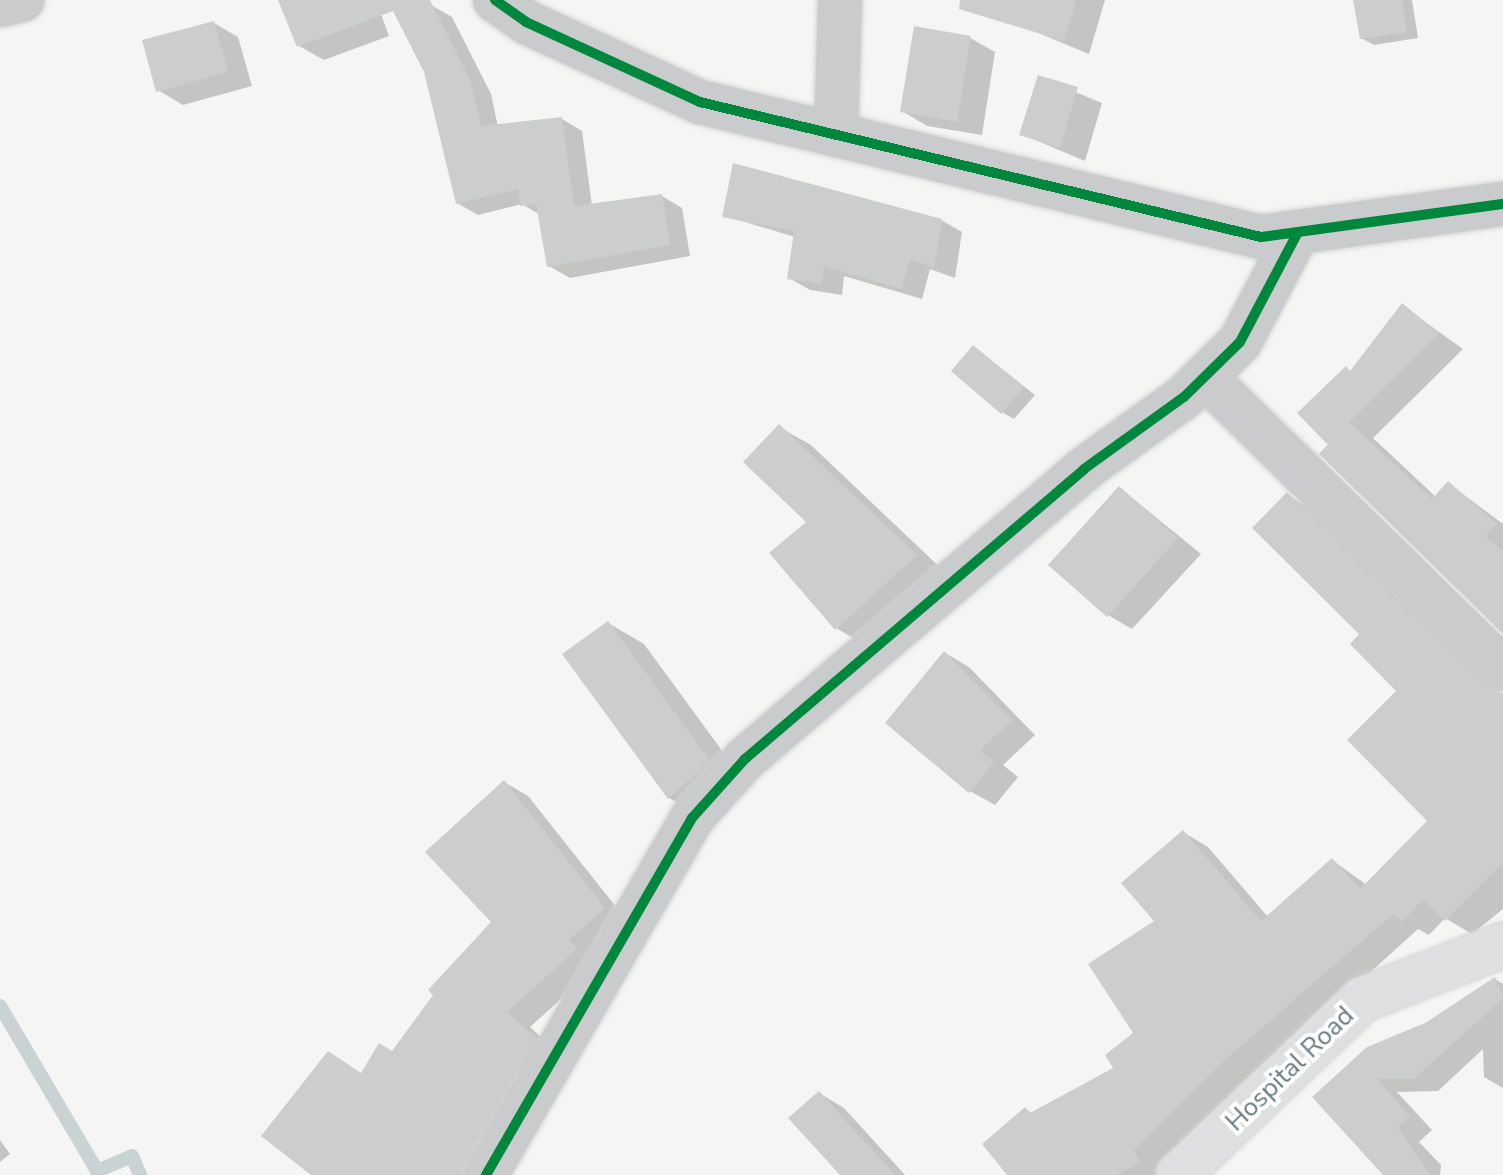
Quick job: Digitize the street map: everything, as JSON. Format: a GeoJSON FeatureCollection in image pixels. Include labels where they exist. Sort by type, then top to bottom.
{"type":"FeatureCollection","features":[{"type":"Feature","properties":{"kind":"street"},"geometry":{"type":"LineString","coordinates":[[0,5],[22,0]]}},
{"type":"Feature","properties":{"kind":"street"},"geometry":{"type":"LineString","coordinates":[[495,0],[526,22],[700,102],[1115,200],[1280,234],[1503,204]]}},
{"type":"Feature","properties":{"kind":"street"},"geometry":{"type":"LineString","coordinates":[[836,135],[840,0]]}},
{"type":"Feature","properties":{"kind":"street"},"geometry":{"type":"LineString","coordinates":[[486,1175],[646,885],[692,818],[745,759],[1129,435],[1195,387],[1240,342],[1280,234]]}},
{"type":"Feature","properties":{"kind":"street"},"geometry":{"type":"LineString","coordinates":[[1195,387],[1503,669]]}},
{"type":"Feature","properties":{"kind":"street","name":"Hospital Road"},"geometry":{"type":"LineString","coordinates":[[1178,1175],[1363,999],[1501,949]]}},
{"type":"Feature","properties":{"kind":"building"},"geometry":{"type":"Polygon","coordinates":[[[278,0],[430,0],[470,80],[481,126],[562,117],[574,206],[662,194],[670,245],[547,267],[536,204],[520,206],[518,189],[456,204],[424,72],[393,11],[297,47],[278,0]]]}},
{"type":"Feature","properties":{"kind":"building"},"geometry":{"type":"Polygon","coordinates":[[[960,0],[1076,0],[1064,41],[959,9],[960,0]]]}},
{"type":"Feature","properties":{"kind":"building"},"geometry":{"type":"Polygon","coordinates":[[[1353,0],[1402,0],[1407,32],[1360,39],[1353,0]]]}},
{"type":"Feature","properties":{"kind":"building"},"geometry":{"type":"Polygon","coordinates":[[[214,21],[228,72],[156,92],[142,40],[214,21]]]}},
{"type":"Feature","properties":{"kind":"building"},"geometry":{"type":"Polygon","coordinates":[[[914,26],[971,36],[957,122],[900,112],[914,26]]]}},
{"type":"Feature","properties":{"kind":"building"},"geometry":{"type":"Polygon","coordinates":[[[1038,75],[1078,87],[1060,148],[1019,135],[1038,75]]]}},
{"type":"Feature","properties":{"kind":"building"},"geometry":{"type":"Polygon","coordinates":[[[733,163],[942,219],[934,268],[910,259],[901,289],[824,266],[822,284],[787,279],[794,231],[722,217],[733,163]]]}},
{"type":"Feature","properties":{"kind":"building"},"geometry":{"type":"Polygon","coordinates":[[[1402,303],[1439,333],[1349,422],[1432,499],[1448,481],[1497,524],[1486,536],[1503,551],[1503,634],[1319,454],[1339,432],[1327,444],[1297,413],[1346,366],[1350,371],[1402,303]]]}},
{"type":"Feature","properties":{"kind":"building"},"geometry":{"type":"Polygon","coordinates":[[[973,345],[1024,387],[1001,414],[951,371],[973,345]]]}},
{"type":"Feature","properties":{"kind":"building"},"geometry":{"type":"Polygon","coordinates":[[[779,424],[917,555],[835,630],[769,553],[806,522],[743,462],[779,424]]]}},
{"type":"Feature","properties":{"kind":"building"},"geometry":{"type":"Polygon","coordinates":[[[1119,486],[1178,538],[1107,617],[1048,565],[1119,486]]]}},
{"type":"Feature","properties":{"kind":"building"},"geometry":{"type":"Polygon","coordinates":[[[1287,492],[1486,687],[1503,693],[1503,863],[1445,921],[1423,899],[1402,922],[1393,914],[1224,1061],[1134,1150],[1140,1162],[1117,1175],[1007,1175],[982,1144],[1025,1107],[1030,1113],[1113,1068],[1105,1055],[1133,1033],[1088,964],[1154,921],[1121,883],[1183,830],[1261,921],[1332,858],[1360,889],[1427,821],[1347,740],[1396,691],[1350,644],[1359,634],[1252,528],[1287,492]]]}},
{"type":"Feature","properties":{"kind":"building"},"geometry":{"type":"Polygon","coordinates":[[[608,621],[710,761],[668,799],[562,654],[608,621]]]}},
{"type":"Feature","properties":{"kind":"building"},"geometry":{"type":"Polygon","coordinates":[[[944,651],[1012,720],[980,750],[994,762],[969,793],[885,723],[944,651]]]}},
{"type":"Feature","properties":{"kind":"building"},"geometry":{"type":"Polygon","coordinates":[[[504,780],[605,908],[569,940],[577,949],[507,1012],[536,1038],[461,1175],[311,1175],[261,1136],[328,1051],[361,1073],[379,1043],[392,1051],[433,995],[428,990],[491,922],[425,852],[504,780]]]}},
{"type":"Feature","properties":{"kind":"building"},"geometry":{"type":"Polygon","coordinates":[[[1495,977],[1503,998],[1414,1079],[1377,1079],[1410,1116],[1398,1128],[1430,1175],[1383,1175],[1312,1097],[1367,1047],[1425,1023],[1495,977]]]}},
{"type":"Feature","properties":{"kind":"building"},"geometry":{"type":"Polygon","coordinates":[[[819,1091],[895,1175],[840,1175],[788,1118],[819,1091]]]}},
{"type":"Feature","properties":{"kind":"waterway"},"geometry":{"type":"LineString","coordinates":[[0,1006],[97,1171],[132,1156],[140,1175]]}},
{"type":"Feature","properties":{"kind":"cycle path"},"geometry":{"type":"LineString","coordinates":[[495,0],[526,22],[700,102],[1261,237],[1503,204]]}},
{"type":"Feature","properties":{"kind":"cycle path"},"geometry":{"type":"LineString","coordinates":[[486,1175],[692,818],[745,759],[1084,469],[1184,397],[1240,342],[1298,232]]}}]}
